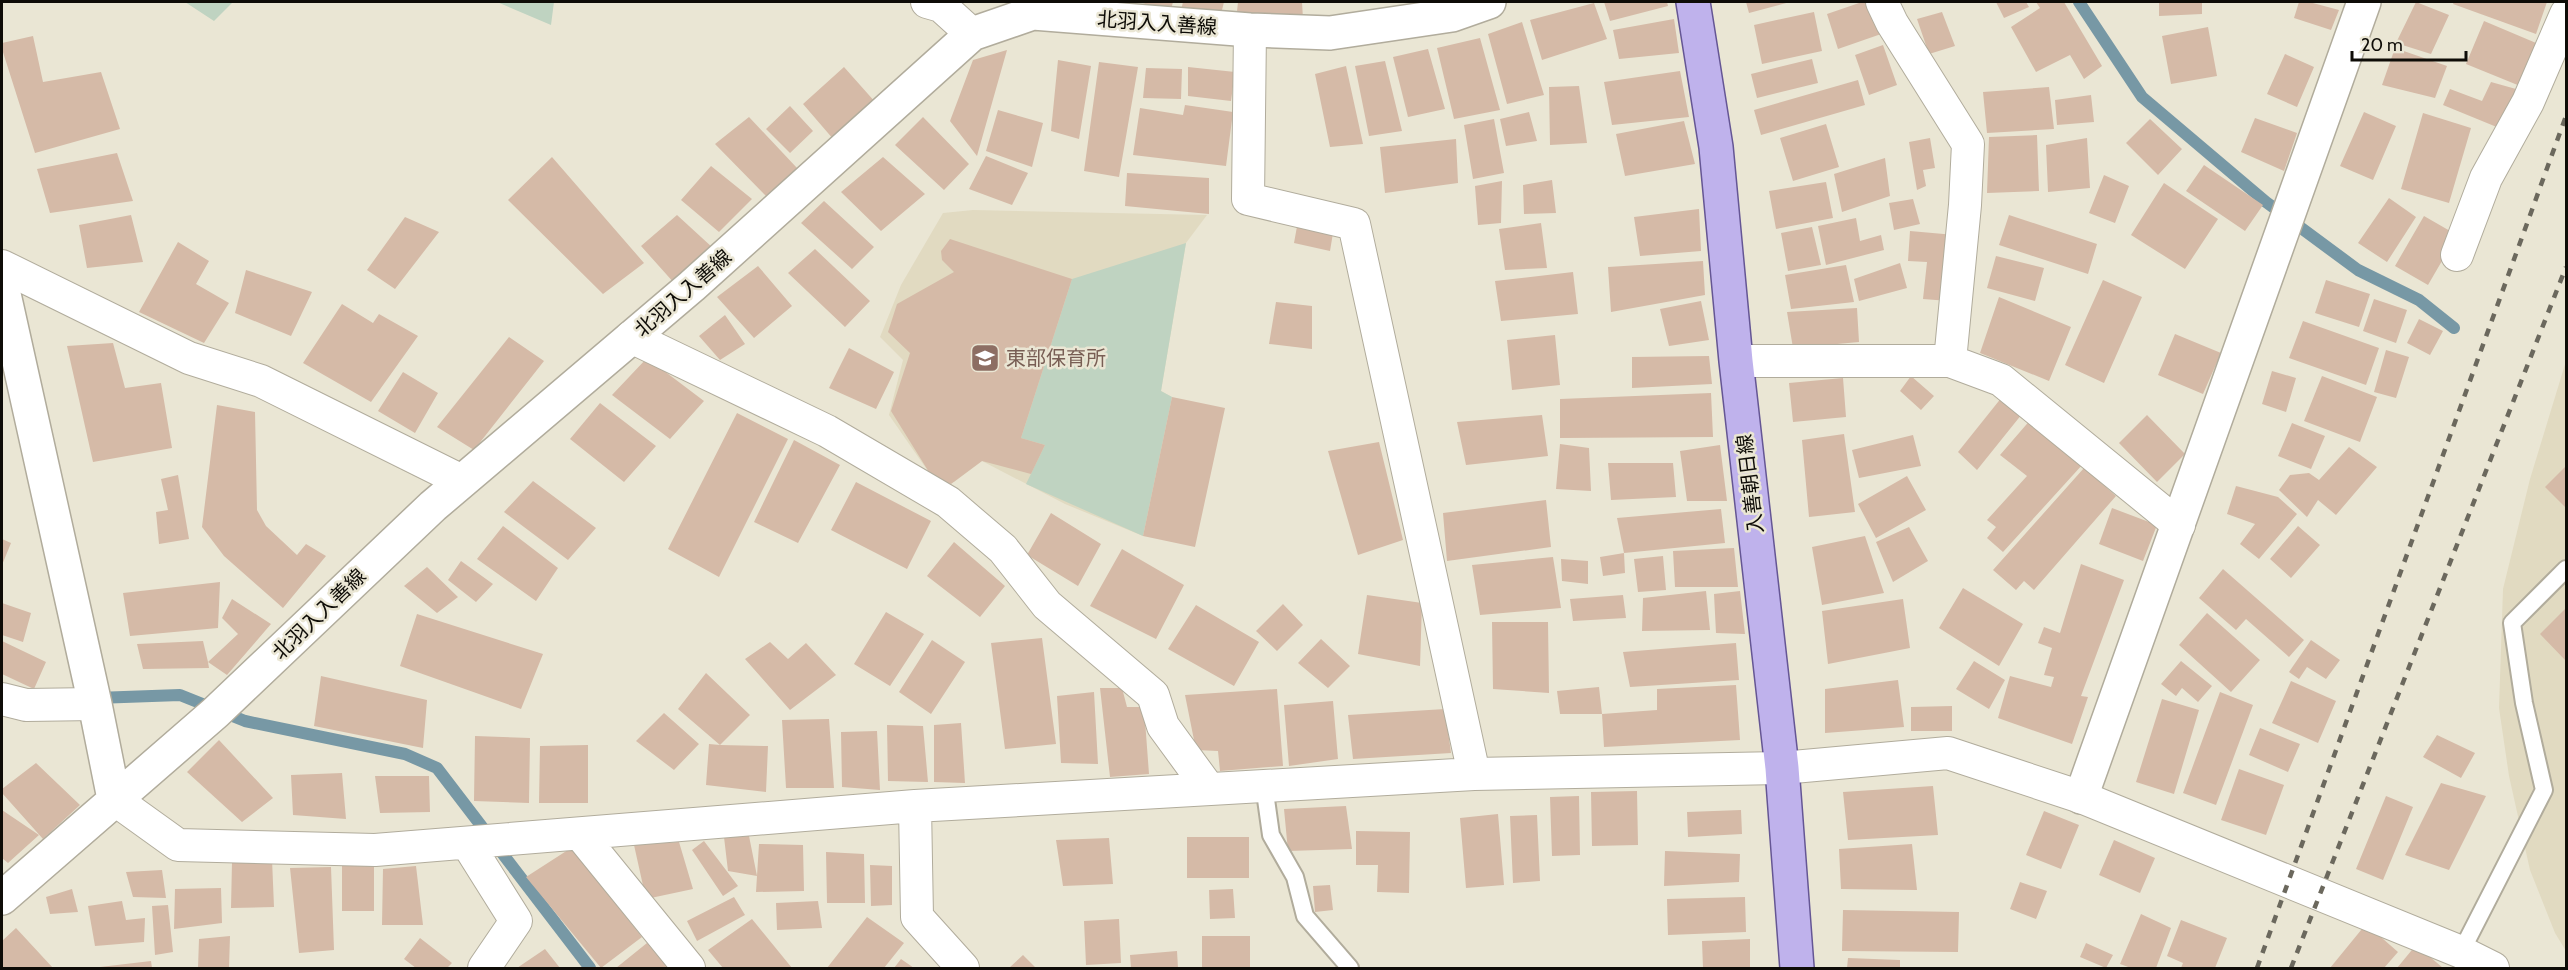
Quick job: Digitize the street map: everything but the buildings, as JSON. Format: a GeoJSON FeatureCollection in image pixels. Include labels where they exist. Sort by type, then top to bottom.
{"type":"FeatureCollection","features":[{"type":"Feature","properties":{"kind":"main road","name":"北羽入入善線"},"geometry":{"type":"LineString","coordinates":[[2,898],[215,713],[462,481],[692,286],[972,34],[1033,13],[1250,30],[1330,33],[1452,15],[1488,2]]}},
{"type":"Feature","properties":{"kind":"main road","name":"入善朝日線"},"geometry":{"type":"LineString","coordinates":[[1693,2],[1716,147],[1736,361],[1782,768],[1797,969]]}},
{"type":"Feature","properties":{"kind":"main road"},"geometry":{"type":"LineString","coordinates":[[2082,797],[2364,2]]}},
{"type":"Feature","properties":{"kind":"main road"},"geometry":{"type":"LineString","coordinates":[[2,285],[95,704],[114,800]]}},
{"type":"Feature","properties":{"kind":"street"},"geometry":{"type":"LineString","coordinates":[[1882,2],[1892,23],[1968,144],[1965,205],[1950,361]]}},
{"type":"Feature","properties":{"kind":"street"},"geometry":{"type":"LineString","coordinates":[[937,3],[972,34]]}},
{"type":"Feature","properties":{"kind":"street"},"geometry":{"type":"LineString","coordinates":[[2457,255],[2486,178],[2528,102],[2566,14]]}},
{"type":"Feature","properties":{"kind":"street"},"geometry":{"type":"LineString","coordinates":[[1250,30],[1248,199],[1354,224],[1474,774]]}},
{"type":"Feature","properties":{"kind":"street"},"geometry":{"type":"LineString","coordinates":[[2,266],[189,358],[261,381],[462,481]]}},
{"type":"Feature","properties":{"kind":"street"},"geometry":{"type":"LineString","coordinates":[[631,338],[827,431],[948,502],[1003,549],[1047,605],[1153,695],[1163,726],[1209,789]]}},
{"type":"Feature","properties":{"kind":"street"},"geometry":{"type":"LineString","coordinates":[[1736,361],[1950,361],[2001,380],[2179,525]]}},
{"type":"Feature","properties":{"kind":"street"},"geometry":{"type":"LineString","coordinates":[[2,699],[26,705],[95,704]]}},
{"type":"Feature","properties":{"kind":"street"},"geometry":{"type":"LineString","coordinates":[[114,800],[178,846],[375,850],[915,806],[1474,774],[1782,768],[1948,753],[2082,797],[2461,952],[2493,969]]}},
{"type":"Feature","properties":{"kind":"street"},"geometry":{"type":"LineString","coordinates":[[915,806],[916,917],[963,969]]}},
{"type":"Feature","properties":{"kind":"street"},"geometry":{"type":"LineString","coordinates":[[580,834],[689,969]]}},
{"type":"Feature","properties":{"kind":"street"},"geometry":{"type":"LineString","coordinates":[[467,843],[516,921],[484,969]]}},
{"type":"Feature","properties":{"kind":"lane"},"geometry":{"type":"LineString","coordinates":[[2461,952],[2544,790],[2524,703],[2512,623],[2566,569]]}},
{"type":"Feature","properties":{"kind":"lane"},"geometry":{"type":"LineString","coordinates":[[1264,785],[1271,835],[1295,877],[1305,916],[1350,969]]}},
{"type":"Feature","properties":{"kind":"shaded area"},"geometry":{"type":"Polygon","coordinates":[[[973,210],[1207,215],[1186,243],[1161,391],[1172,397],[1143,536],[1065,504],[982,461],[954,482],[932,477],[889,415],[903,360],[880,337],[901,285],[943,213],[973,210]]]}},
{"type":"Feature","properties":{"kind":"shaded area"},"geometry":{"type":"Polygon","coordinates":[[[2566,361],[2566,951],[2555,933],[2530,870],[2509,776],[2499,708],[2503,589],[2530,479],[2566,361]]]}},
{"type":"Feature","properties":{"kind":"green space"},"geometry":{"type":"Polygon","coordinates":[[[185,2],[233,2],[214,21],[185,2]]]}},
{"type":"Feature","properties":{"kind":"green space"},"geometry":{"type":"Polygon","coordinates":[[[497,2],[554,2],[551,25],[497,2]]]}},
{"type":"Feature","properties":{"kind":"green space"},"geometry":{"type":"Polygon","coordinates":[[[1186,243],[1161,391],[1172,397],[1143,536],[1026,484],[1045,445],[1021,438],[1072,279],[1186,243]]]}},
{"type":"Feature","properties":{"kind":"waterway"},"geometry":{"type":"LineString","coordinates":[[2079,2],[2142,97],[2266,202],[2358,270],[2419,300],[2454,328]]}},
{"type":"Feature","properties":{"kind":"waterway"},"geometry":{"type":"LineString","coordinates":[[96,698],[180,695],[245,721],[405,754],[437,768],[590,968]]}},
{"type":"Feature","properties":{"kind":"railway"},"geometry":{"type":"LineString","coordinates":[[2257,968],[2566,116]]}},
{"type":"Feature","properties":{"kind":"railway"},"geometry":{"type":"LineString","coordinates":[[2291,968],[2566,267]]}},
{"type":"Feature","properties":{"kind":"place","name":"東部保育所"},"geometry":{"type":"Point","coordinates":[985,358]}}]}
